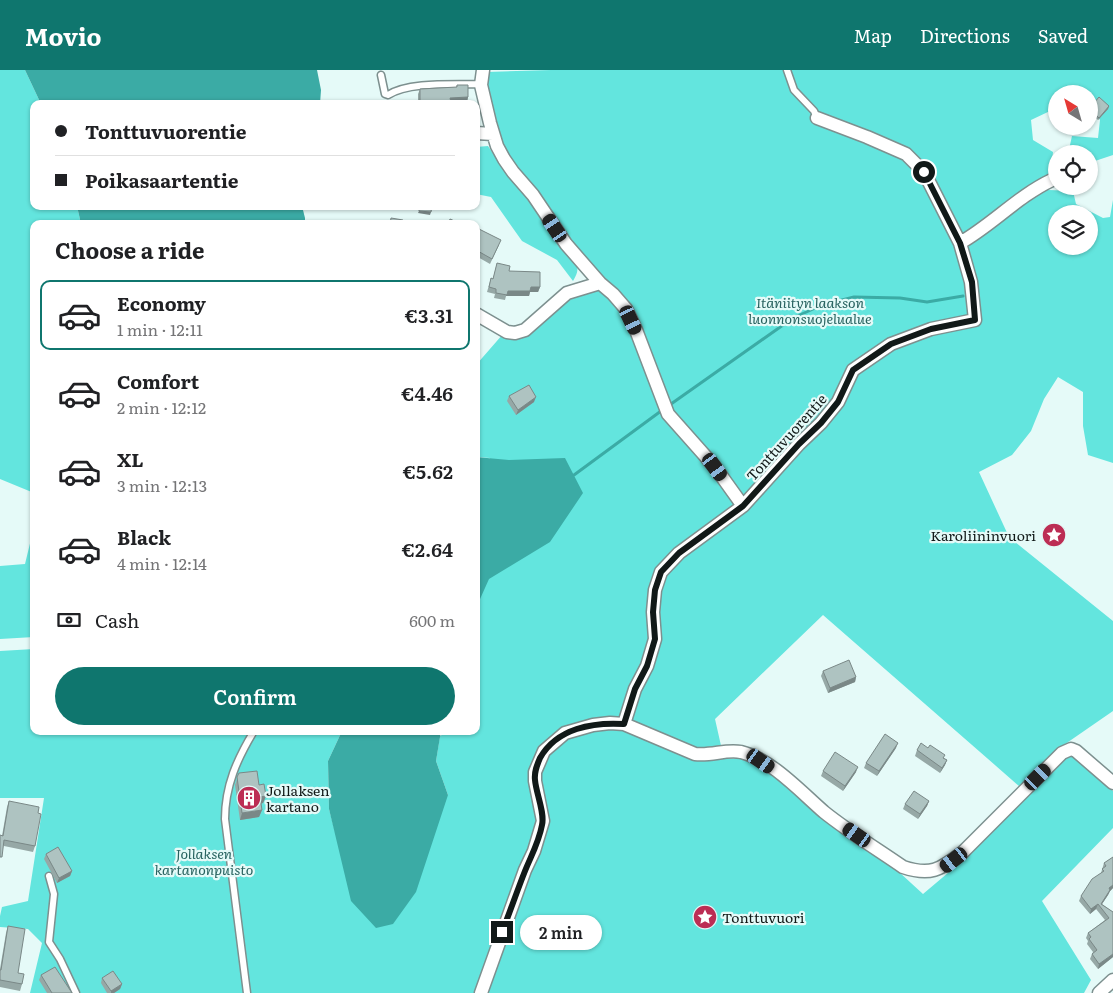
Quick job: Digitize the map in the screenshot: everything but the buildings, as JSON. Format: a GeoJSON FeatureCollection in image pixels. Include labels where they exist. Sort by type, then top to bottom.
{"type":"FeatureCollection","features":[{"type":"Feature","properties":{"kind":"street"},"geometry":{"type":"LineString","coordinates":[[483,70],[481,84],[497,146],[513,172],[533,196],[566,244],[626,309],[668,414],[715,467],[743,506]]}},
{"type":"Feature","properties":{"kind":"street"},"geometry":{"type":"LineString","coordinates":[[817,118],[906,154],[924,172],[960,243],[976,234],[1039,186],[1048,182]]}},
{"type":"Feature","properties":{"kind":"street"},"geometry":{"type":"LineString","coordinates":[[480,133],[493,134]]}},
{"type":"Feature","properties":{"kind":"street","name":"Tonttuvuorentie"},"geometry":{"type":"LineString","coordinates":[[624,724],[635,689],[647,666],[655,639],[653,612],[655,590],[661,572],[679,553],[743,506],[799,444],[821,423],[838,402],[853,370],[891,344],[931,329],[975,320],[972,282],[960,243]]}},
{"type":"Feature","properties":{"kind":"street"},"geometry":{"type":"LineString","coordinates":[[480,316],[507,332],[515,333],[525,330],[567,293],[600,283]]}},
{"type":"Feature","properties":{"kind":"street"},"geometry":{"type":"LineString","coordinates":[[480,993],[525,870],[534,851],[543,822],[535,772],[544,751],[565,733],[593,725],[624,724],[695,754],[707,756],[732,751],[742,752],[761,761],[794,784],[825,813],[903,867],[918,872],[931,872],[951,862],[1062,752],[1071,749],[1087,760],[1113,783]]}},
{"type":"Feature","properties":{"kind":"street"},"geometry":{"type":"LineString","coordinates":[[1099,993],[1113,980]]}},
{"type":"Feature","properties":{"kind":"lane"},"geometry":{"type":"LineString","coordinates":[[787,70],[794,90],[814,110],[817,118]]}},
{"type":"Feature","properties":{"kind":"lane"},"geometry":{"type":"LineString","coordinates":[[381,75],[385,94],[388,95],[395,90],[414,86],[481,84]]}},
{"type":"Feature","properties":{"kind":"lane"},"geometry":{"type":"LineString","coordinates":[[247,993],[225,819],[225,801],[228,786],[243,749],[252,735]]}},
{"type":"Feature","properties":{"kind":"lane"},"geometry":{"type":"LineString","coordinates":[[49,876],[54,894],[49,942],[60,959],[76,993]]}},
{"type":"Feature","properties":{"kind":"green space"},"geometry":{"type":"Polygon","coordinates":[[[0,70],[25,70],[39,100],[30,100],[30,210],[78,210],[80,220],[30,220],[30,491],[0,479],[0,70]]]}},
{"type":"Feature","properties":{"kind":"green space"},"geometry":{"type":"Polygon","coordinates":[[[551,70],[1113,70],[1113,155],[1098,160],[1098,145],[1070,145],[1072,136],[1098,138],[1100,120],[1098,117],[1098,85],[1048,85],[1048,112],[1031,120],[1033,140],[1048,149],[1048,195],[1074,195],[1078,205],[1048,205],[1048,255],[1098,255],[1098,215],[1103,218],[1110,217],[1113,200],[1113,463],[1088,455],[1083,426],[1083,392],[1058,377],[1044,399],[1031,431],[1012,455],[979,472],[1009,537],[1113,621],[1113,711],[1058,749],[1019,786],[823,615],[715,719],[724,759],[742,758],[758,766],[899,872],[923,894],[968,856],[1066,757],[1074,756],[1113,791],[1113,828],[1042,901],[1091,980],[1084,993],[30,993],[42,943],[28,929],[0,927],[0,916],[2,907],[28,901],[44,798],[0,798],[0,651],[30,649],[30,735],[340,735],[328,761],[329,809],[338,843],[448,795],[436,761],[440,736],[480,735],[480,547],[490,458],[480,457],[480,360],[503,334],[509,337],[568,296],[596,290],[579,254],[521,174],[502,144],[486,84],[487,72],[551,70]]]}},
{"type":"Feature","properties":{"kind":"green space"},"geometry":{"type":"Polygon","coordinates":[[[488,146],[507,174],[534,206],[576,263],[577,272],[573,281],[557,260],[522,241],[491,197],[480,195],[480,147],[488,146]]]}},
{"type":"Feature","properties":{"kind":"green space"},"geometry":{"type":"Polygon","coordinates":[[[30,543],[30,637],[0,639],[0,566],[25,564],[30,543]]]}},
{"type":"Feature","properties":{"kind":"shaded area"},"geometry":{"type":"Polygon","coordinates":[[[25,70],[317,70],[321,90],[320,100],[39,100],[25,70]]]}},
{"type":"Feature","properties":{"kind":"shaded area"},"geometry":{"type":"Polygon","coordinates":[[[78,210],[303,210],[305,218],[305,220],[80,220],[78,210]]]}},
{"type":"Feature","properties":{"kind":"shaded area"},"geometry":{"type":"Polygon","coordinates":[[[480,457],[509,460],[565,458],[583,493],[550,542],[489,579],[480,599],[480,457]]]}},
{"type":"Feature","properties":{"kind":"shaded area"},"geometry":{"type":"Polygon","coordinates":[[[340,735],[440,735],[436,761],[448,795],[416,892],[393,924],[376,928],[351,901],[329,809],[328,761],[340,735]]]}},
{"type":"Feature","properties":{"kind":"waterway"},"geometry":{"type":"LineString","coordinates":[[671,404],[793,318],[822,305],[854,297],[900,298],[927,302],[963,296]]}},
{"type":"Feature","properties":{"kind":"waterway"},"geometry":{"type":"LineString","coordinates":[[574,475],[661,411]]}},
{"type":"Feature","properties":{"kind":"place","name":"Karoliininvuori"},"geometry":{"type":"Point","coordinates":[1054,535]}},
{"type":"Feature","properties":{"kind":"place","name":"Jollaksen kartano"},"geometry":{"type":"Point","coordinates":[249,798]}},
{"type":"Feature","properties":{"kind":"place","name":"Tonttuvuori"},"geometry":{"type":"Point","coordinates":[705,917]}},
{"type":"Feature","properties":{"kind":"route"},"geometry":{"type":"LineString","coordinates":[[502,932],[534,851],[543,822],[535,781],[535,772],[539,760],[544,751],[565,733],[593,725],[624,724],[635,689],[647,666],[655,639],[653,612],[655,590],[661,572],[679,553],[743,506],[799,444],[821,423],[838,402],[853,370],[891,344],[931,329],[975,320],[972,282],[960,243],[924,172]]}},
{"type":"Feature","properties":{"kind":"park label","name":"Itäniityn laakson luonnonsuojelualue"},"geometry":{"type":"Point","coordinates":[810,310]}},
{"type":"Feature","properties":{"kind":"park label","name":"Jollaksen kartanonpuisto"},"geometry":{"type":"Point","coordinates":[204,862]}}]}
